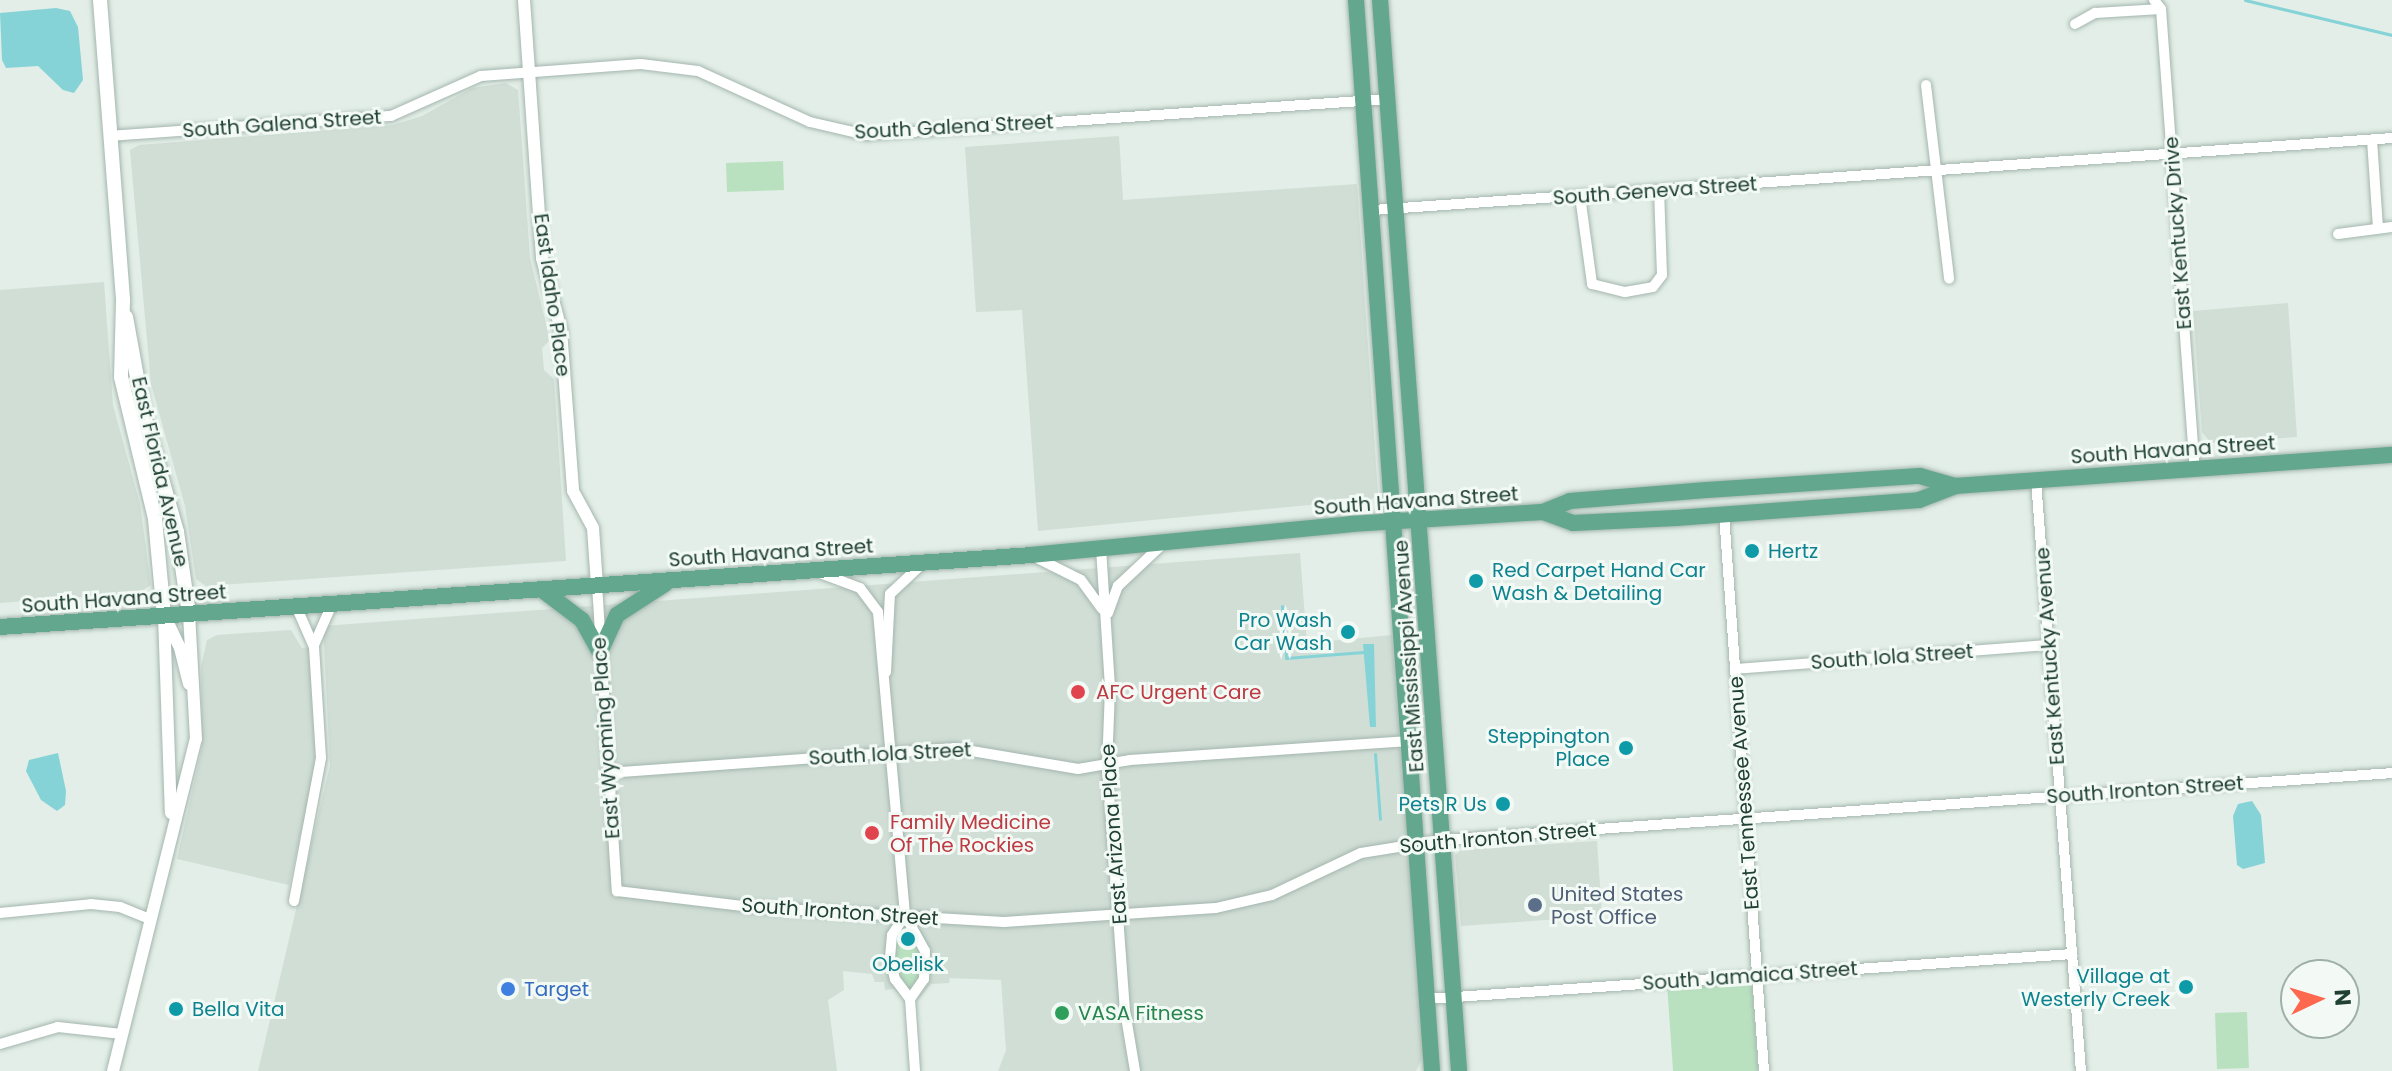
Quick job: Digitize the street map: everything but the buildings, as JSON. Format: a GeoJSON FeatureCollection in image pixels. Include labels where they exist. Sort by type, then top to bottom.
{"type":"FeatureCollection","features":[{"type":"Feature","properties":{"kind":"main road","name":"East Florida Avenue"},"geometry":{"type":"LineString","coordinates":[[100,0],[123,301],[122,386],[157,528],[164,616]]}},
{"type":"Feature","properties":{"kind":"main road","name":"East Mississippi Avenue"},"geometry":{"type":"LineString","coordinates":[[1356,0],[1432,1071]]}},
{"type":"Feature","properties":{"kind":"main road","name":"East Mississippi Avenue"},"geometry":{"type":"LineString","coordinates":[[1380,0],[1390,99],[1459,1071]]}},
{"type":"Feature","properties":{"kind":"main road","name":"East Florida Avenue"},"geometry":{"type":"LineString","coordinates":[[123,301],[144,416],[177,532],[189,614]]}},
{"type":"Feature","properties":{"kind":"main road","name":"South Havana Street"},"geometry":{"type":"LineString","coordinates":[[1543,512],[1573,523],[1676,518],[1919,500],[1956,486],[2392,455]]}},
{"type":"Feature","properties":{"kind":"main road","name":"South Havana Street"},"geometry":{"type":"LineString","coordinates":[[0,627],[1031,555],[1395,521],[1543,512],[1570,501],[1748,487],[1926,476],[1956,486]]}},
{"type":"Feature","properties":{"kind":"main road"},"geometry":{"type":"LineString","coordinates":[[1839,506],[1864,479]]}},
{"type":"Feature","properties":{"kind":"main road"},"geometry":{"type":"LineString","coordinates":[[1724,514],[1748,487]]}},
{"type":"Feature","properties":{"kind":"main road"},"geometry":{"type":"LineString","coordinates":[[1676,518],[1697,505],[1707,490]]}},
{"type":"Feature","properties":{"kind":"main road"},"geometry":{"type":"LineString","coordinates":[[600,652],[620,611],[672,580]]}},
{"type":"Feature","properties":{"kind":"main road"},"geometry":{"type":"LineString","coordinates":[[541,589],[582,620],[600,652]]}},
{"type":"Feature","properties":{"kind":"street","name":"East Idaho Place"},"geometry":{"type":"LineString","coordinates":[[524,0],[541,249],[561,330],[573,491],[593,528],[597,585]]}},
{"type":"Feature","properties":{"kind":"street"},"geometry":{"type":"LineString","coordinates":[[2075,24],[2095,13],[2158,4]]}},
{"type":"Feature","properties":{"kind":"street","name":"East Kentucky Drive"},"geometry":{"type":"LineString","coordinates":[[2158,4],[2195,469]]}},
{"type":"Feature","properties":{"kind":"street","name":"South Galena Street"},"geometry":{"type":"LineString","coordinates":[[110,136],[391,116],[418,108],[469,79],[529,71],[679,66],[715,77],[810,122],[866,135],[1390,99]]}},
{"type":"Feature","properties":{"kind":"street"},"geometry":{"type":"LineString","coordinates":[[1926,85],[1949,279]]}},
{"type":"Feature","properties":{"kind":"street","name":"South Geneva Street"},"geometry":{"type":"LineString","coordinates":[[1373,210],[2392,138]]}},
{"type":"Feature","properties":{"kind":"street"},"geometry":{"type":"LineString","coordinates":[[2372,140],[2378,227]]}},
{"type":"Feature","properties":{"kind":"street"},"geometry":{"type":"LineString","coordinates":[[1580,196],[1592,284],[1625,292],[1653,287],[1662,275],[1659,191]]}},
{"type":"Feature","properties":{"kind":"street"},"geometry":{"type":"LineString","coordinates":[[2338,234],[2392,227]]}},
{"type":"Feature","properties":{"kind":"street","name":"East Kentucky Avenue"},"geometry":{"type":"LineString","coordinates":[[2036,480],[2081,1071]]}},
{"type":"Feature","properties":{"kind":"street","name":"East Tennessee Avenue"},"geometry":{"type":"LineString","coordinates":[[1724,514],[1764,1071]]}},
{"type":"Feature","properties":{"kind":"street"},"geometry":{"type":"LineString","coordinates":[[1106,623],[1118,586],[1165,541]]}},
{"type":"Feature","properties":{"kind":"street","name":"East Arizona Place"},"geometry":{"type":"LineString","coordinates":[[1101,548],[1110,697],[1107,766],[1125,1018],[1135,1071]]}},
{"type":"Feature","properties":{"kind":"street"},"geometry":{"type":"LineString","coordinates":[[1031,555],[1081,580],[1098,600],[1106,623]]}},
{"type":"Feature","properties":{"kind":"street"},"geometry":{"type":"LineString","coordinates":[[886,672],[890,594],[902,578],[927,562]]}},
{"type":"Feature","properties":{"kind":"street"},"geometry":{"type":"LineString","coordinates":[[814,570],[860,588],[874,601],[886,672],[905,915],[925,951],[924,979],[910,999]]}},
{"type":"Feature","properties":{"kind":"street","name":"East Wyoming Place"},"geometry":{"type":"LineString","coordinates":[[597,585],[617,891]]}},
{"type":"Feature","properties":{"kind":"street"},"geometry":{"type":"LineString","coordinates":[[314,647],[332,604]]}},
{"type":"Feature","properties":{"kind":"street"},"geometry":{"type":"LineString","coordinates":[[294,901],[321,767],[314,647],[296,606]]}},
{"type":"Feature","properties":{"kind":"street","name":"East Florida Avenue"},"geometry":{"type":"LineString","coordinates":[[113,1071],[169,832],[196,739],[189,614]]}},
{"type":"Feature","properties":{"kind":"street"},"geometry":{"type":"LineString","coordinates":[[164,616],[184,660],[196,739]]}},
{"type":"Feature","properties":{"kind":"street","name":"East Florida Avenue"},"geometry":{"type":"LineString","coordinates":[[164,616],[173,777],[169,832]]}},
{"type":"Feature","properties":{"kind":"street","name":"South Iola Street"},"geometry":{"type":"LineString","coordinates":[[1735,669],[2049,645]]}},
{"type":"Feature","properties":{"kind":"street","name":"South Iola Street"},"geometry":{"type":"LineString","coordinates":[[607,773],[962,748],[1051,768],[1107,766],[1409,741]]}},
{"type":"Feature","properties":{"kind":"street","name":"South Ironton Street"},"geometry":{"type":"LineString","coordinates":[[617,891],[783,910],[1004,922],[1119,915],[1247,904],[1354,855],[1442,840],[2392,773]]}},
{"type":"Feature","properties":{"kind":"street"},"geometry":{"type":"LineString","coordinates":[[0,913],[91,904],[120,907],[149,919]]}},
{"type":"Feature","properties":{"kind":"street"},"geometry":{"type":"LineString","coordinates":[[905,915],[892,935],[890,958],[895,979],[910,999],[915,1071]]}},
{"type":"Feature","properties":{"kind":"street","name":"South Jamaica Street"},"geometry":{"type":"LineString","coordinates":[[1427,999],[2072,954]]}},
{"type":"Feature","properties":{"kind":"street"},"geometry":{"type":"LineString","coordinates":[[0,1044],[58,1027],[122,1034]]}},
{"type":"Feature","properties":{"kind":"shaded area"},"geometry":{"type":"Polygon","coordinates":[[[506,83],[518,90],[530,258],[550,340],[542,348],[544,370],[554,379],[566,561],[206,586],[196,579],[185,506],[151,384],[130,150],[139,145],[393,125],[422,116],[472,88],[506,83]]]}},
{"type":"Feature","properties":{"kind":"shaded area"},"geometry":{"type":"Polygon","coordinates":[[[1119,136],[1123,200],[1357,184],[1378,494],[1372,499],[1038,531],[1022,310],[976,312],[965,147],[1119,136]]]}},
{"type":"Feature","properties":{"kind":"shaded area"},"geometry":{"type":"Polygon","coordinates":[[[104,282],[113,405],[140,504],[151,585],[138,593],[0,603],[0,290],[104,282]]]}},
{"type":"Feature","properties":{"kind":"shaded area"},"geometry":{"type":"Polygon","coordinates":[[[2288,303],[2297,437],[2211,443],[2202,432],[2193,311],[2288,303]]]}},
{"type":"Feature","properties":{"kind":"shaded area"},"geometry":{"type":"Polygon","coordinates":[[[1300,553],[1307,643],[1392,635],[1424,1055],[1416,1071],[998,1071],[1006,1050],[1001,980],[950,978],[949,983],[931,984],[919,999],[905,1000],[894,989],[885,990],[884,982],[875,982],[872,974],[843,971],[844,990],[828,1000],[837,1071],[258,1071],[330,765],[323,626],[1300,553]]]}},
{"type":"Feature","properties":{"kind":"shaded area"},"geometry":{"type":"Polygon","coordinates":[[[291,630],[302,648],[314,647],[321,747],[289,885],[177,859],[202,747],[201,667],[207,640],[217,635],[291,630]]]}},
{"type":"Feature","properties":{"kind":"shaded area"},"geometry":{"type":"Polygon","coordinates":[[[1597,841],[1602,916],[1461,926],[1455,855],[1461,850],[1597,841]]]}},
{"type":"Feature","properties":{"kind":"green space"},"geometry":{"type":"Polygon","coordinates":[[[783,161],[784,190],[727,192],[726,163],[783,161]]]}},
{"type":"Feature","properties":{"kind":"green space"},"geometry":{"type":"Polygon","coordinates":[[[905,915],[914,926],[926,967],[910,999],[890,948],[905,915]]]}},
{"type":"Feature","properties":{"kind":"green space"},"geometry":{"type":"Polygon","coordinates":[[[1752,981],[1758,1071],[1673,1071],[1667,987],[1752,981]]]}},
{"type":"Feature","properties":{"kind":"green space"},"geometry":{"type":"Polygon","coordinates":[[[2247,1012],[2249,1068],[2217,1069],[2215,1013],[2247,1012]]]}},
{"type":"Feature","properties":{"kind":"water"},"geometry":{"type":"Polygon","coordinates":[[[56,8],[70,11],[78,27],[83,80],[74,93],[63,90],[38,66],[6,68],[2,60],[0,13],[56,8]]]}},
{"type":"Feature","properties":{"kind":"water"},"geometry":{"type":"Polygon","coordinates":[[[1363,644],[1374,644],[1376,727],[1370,727],[1363,644]]]}},
{"type":"Feature","properties":{"kind":"water"},"geometry":{"type":"Polygon","coordinates":[[[58,753],[66,791],[65,805],[57,811],[41,800],[26,771],[29,760],[58,753]]]}},
{"type":"Feature","properties":{"kind":"water"},"geometry":{"type":"Polygon","coordinates":[[[2252,801],[2261,815],[2265,863],[2243,869],[2237,865],[2233,816],[2238,804],[2252,801]]]}},
{"type":"Feature","properties":{"kind":"waterway"},"geometry":{"type":"LineString","coordinates":[[2245,0],[2392,35]]}},
{"type":"Feature","properties":{"kind":"waterway"},"geometry":{"type":"LineString","coordinates":[[1282,606],[1286,658],[1364,652]]}},
{"type":"Feature","properties":{"kind":"waterway"},"geometry":{"type":"LineString","coordinates":[[1375,754],[1380,819]]}},
{"type":"Feature","properties":{"kind":"place","name":"Hertz"},"geometry":{"type":"Point","coordinates":[1752,551]}},
{"type":"Feature","properties":{"kind":"place","name":"Red Carpet Hand Car Wash & Detailing"},"geometry":{"type":"Point","coordinates":[1476,581]}},
{"type":"Feature","properties":{"kind":"place","name":"Pro Wash Car Wash"},"geometry":{"type":"Point","coordinates":[1348,632]}},
{"type":"Feature","properties":{"kind":"place","name":"AFC Urgent Care"},"geometry":{"type":"Point","coordinates":[1078,692]}},
{"type":"Feature","properties":{"kind":"place","name":"Steppington Place"},"geometry":{"type":"Point","coordinates":[1626,748]}},
{"type":"Feature","properties":{"kind":"place","name":"Pets R Us"},"geometry":{"type":"Point","coordinates":[1503,804]}},
{"type":"Feature","properties":{"kind":"place","name":"Family Medicine Of The Rockies"},"geometry":{"type":"Point","coordinates":[872,833]}},
{"type":"Feature","properties":{"kind":"place","name":"United States Post Office"},"geometry":{"type":"Point","coordinates":[1535,905]}},
{"type":"Feature","properties":{"kind":"place","name":"Obelisk"},"geometry":{"type":"Point","coordinates":[908,939]}},
{"type":"Feature","properties":{"kind":"place","name":"Village at Westerly Creek"},"geometry":{"type":"Point","coordinates":[2186,987]}},
{"type":"Feature","properties":{"kind":"place","name":"Target"},"geometry":{"type":"Point","coordinates":[508,989]}},
{"type":"Feature","properties":{"kind":"place","name":"Bella Vita"},"geometry":{"type":"Point","coordinates":[176,1009]}},
{"type":"Feature","properties":{"kind":"place","name":"VASA Fitness"},"geometry":{"type":"Point","coordinates":[1062,1013]}}]}
